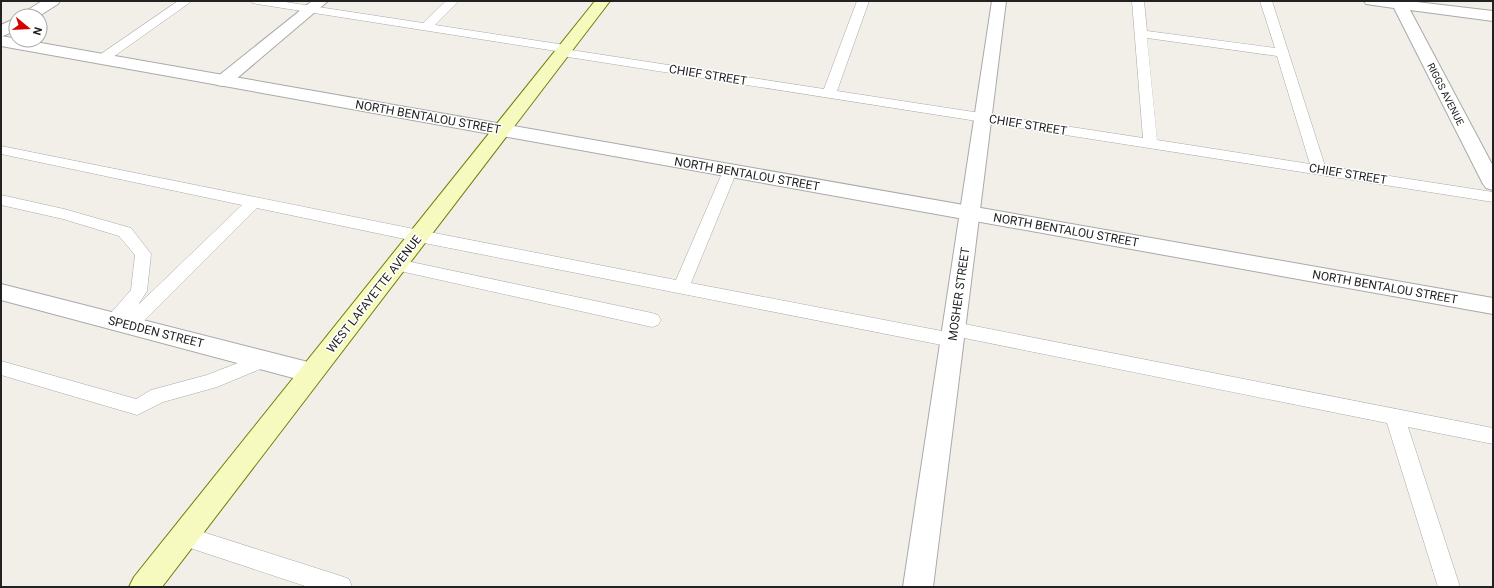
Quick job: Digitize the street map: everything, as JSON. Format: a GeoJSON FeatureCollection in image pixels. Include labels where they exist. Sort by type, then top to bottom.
{"type":"FeatureCollection","features":[{"type":"Feature","properties":{"kind":"main road","name":"WEST LAFAYETTE AVENUE"},"geometry":{"type":"LineString","coordinates":[[144,587],[603,1]]}},
{"type":"Feature","properties":{"kind":"street"},"geometry":{"type":"LineString","coordinates":[[41,8],[53,1]]}},
{"type":"Feature","properties":{"kind":"street","name":"MOSHER STREET"},"geometry":{"type":"LineString","coordinates":[[918,587],[1000,1]]}},
{"type":"Feature","properties":{"kind":"street"},"geometry":{"type":"LineString","coordinates":[[1371,1],[1493,16]]}},
{"type":"Feature","properties":{"kind":"street"},"geometry":{"type":"LineString","coordinates":[[223,81],[316,5]]}},
{"type":"Feature","properties":{"kind":"street","name":"RIGGS AVENUE"},"geometry":{"type":"LineString","coordinates":[[1400,5],[1493,184]]}},
{"type":"Feature","properties":{"kind":"street","name":"NORTH BENTALOU STREET"},"geometry":{"type":"LineString","coordinates":[[1,41],[1493,306]]}},
{"type":"Feature","properties":{"kind":"street","name":"SPEDDEN STREET"},"geometry":{"type":"LineString","coordinates":[[1,292],[312,373]]}},
{"type":"Feature","properties":{"kind":"lane"},"geometry":{"type":"LineString","coordinates":[[102,59],[186,1]]}},
{"type":"Feature","properties":{"kind":"lane","name":"CHIEF STREET"},"geometry":{"type":"LineString","coordinates":[[257,1],[316,5],[426,27],[564,51],[829,94],[1493,197]]}},
{"type":"Feature","properties":{"kind":"lane"},"geometry":{"type":"LineString","coordinates":[[426,27],[453,1]]}},
{"type":"Feature","properties":{"kind":"lane"},"geometry":{"type":"LineString","coordinates":[[829,94],[863,1]]}},
{"type":"Feature","properties":{"kind":"lane"},"geometry":{"type":"LineString","coordinates":[[1138,1],[1142,34],[1150,143]]}},
{"type":"Feature","properties":{"kind":"lane"},"geometry":{"type":"LineString","coordinates":[[1266,1],[1320,169]]}},
{"type":"Feature","properties":{"kind":"lane"},"geometry":{"type":"LineString","coordinates":[[1142,34],[1282,53]]}},
{"type":"Feature","properties":{"kind":"lane"},"geometry":{"type":"LineString","coordinates":[[1,150],[419,236],[681,287],[953,334],[1493,436]]}},
{"type":"Feature","properties":{"kind":"lane"},"geometry":{"type":"LineString","coordinates":[[681,287],[730,171]]}},
{"type":"Feature","properties":{"kind":"lane"},"geometry":{"type":"LineString","coordinates":[[1,200],[64,214],[125,232],[143,254],[139,291],[130,304],[121,323]]}},
{"type":"Feature","properties":{"kind":"lane"},"geometry":{"type":"LineString","coordinates":[[121,323],[254,202]]}},
{"type":"Feature","properties":{"kind":"lane"},"geometry":{"type":"LineString","coordinates":[[397,265],[652,320]]}},
{"type":"Feature","properties":{"kind":"lane"},"geometry":{"type":"LineString","coordinates":[[1,368],[137,407],[158,396],[210,382],[264,360]]}},
{"type":"Feature","properties":{"kind":"lane"},"geometry":{"type":"LineString","coordinates":[[1395,417],[1448,587]]}},
{"type":"Feature","properties":{"kind":"lane"},"geometry":{"type":"LineString","coordinates":[[184,536],[341,587]]}}]}
